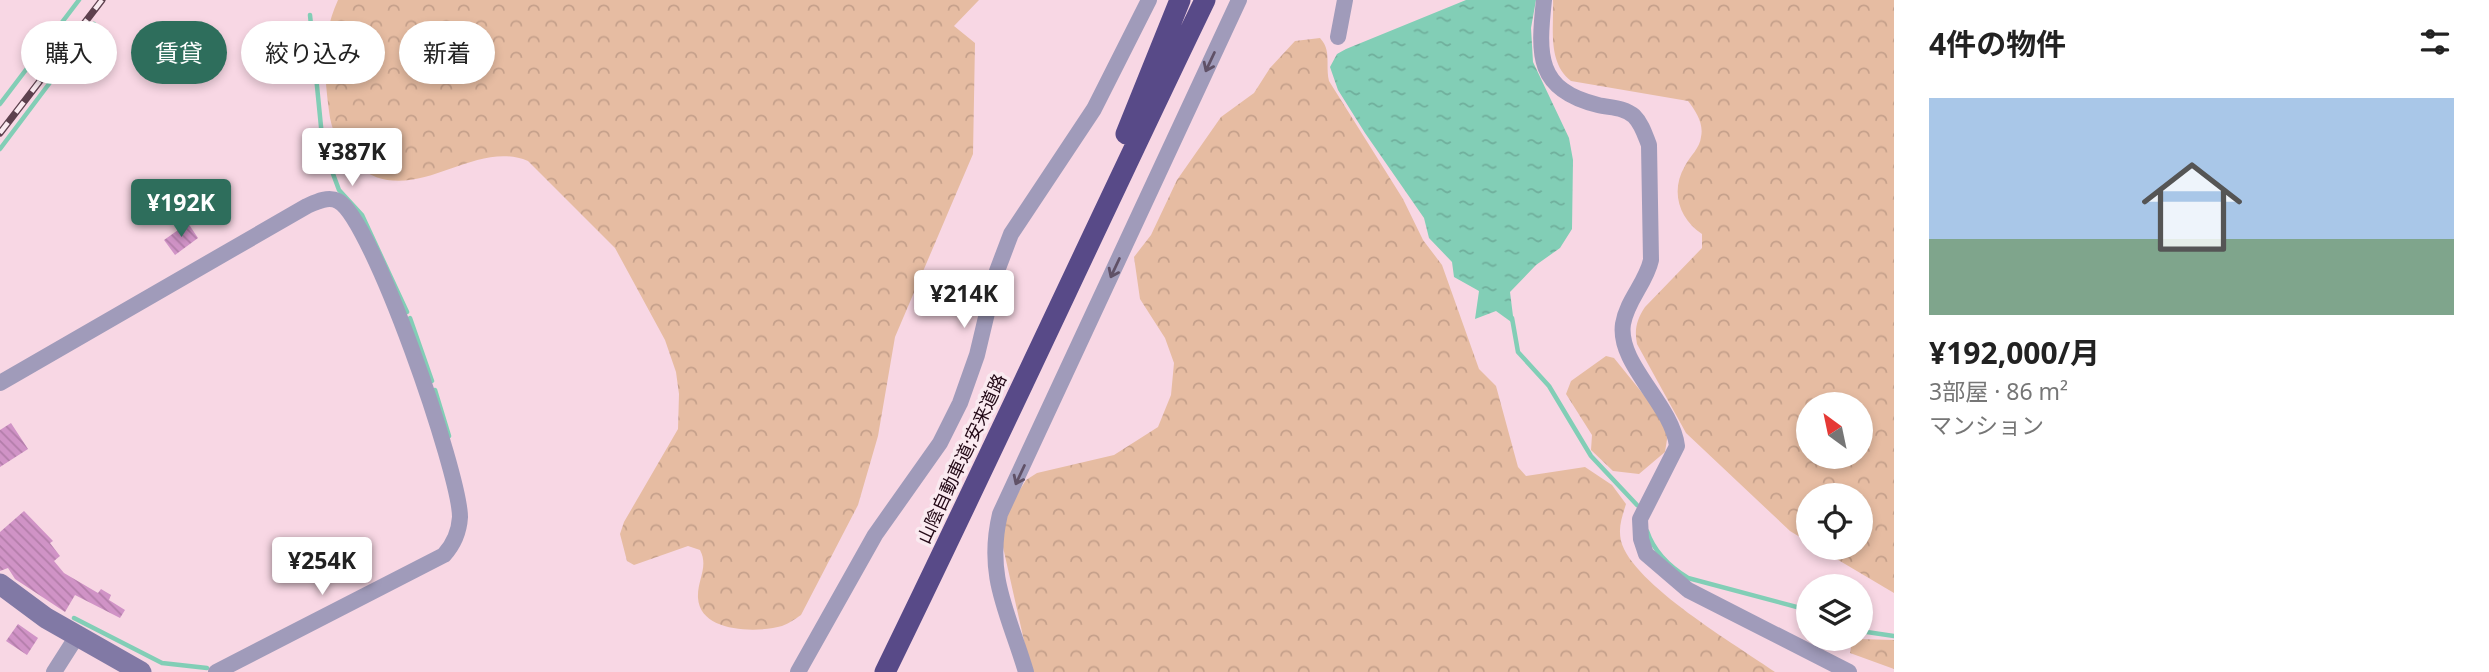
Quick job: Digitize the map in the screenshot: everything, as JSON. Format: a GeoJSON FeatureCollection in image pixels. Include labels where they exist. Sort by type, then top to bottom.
{"type":"FeatureCollection","features":[{"type":"Feature","properties":{"kind":"highway"},"geometry":{"type":"LineString","coordinates":[[1069,283],[1180,0]]}},
{"type":"Feature","properties":{"kind":"highway","name":"山陰自動車道;安来道路"},"geometry":{"type":"LineString","coordinates":[[885,672],[1205,0]]}},
{"type":"Feature","properties":{"kind":"highway"},"geometry":{"type":"LineString","coordinates":[[1135,144],[1168,91],[1216,0]]}},
{"type":"Feature","properties":{"kind":"main road"},"geometry":{"type":"LineString","coordinates":[[0,584],[30,608],[141,672]]}},
{"type":"Feature","properties":{"kind":"street"},"geometry":{"type":"LineString","coordinates":[[798,672],[875,535],[940,443],[960,403],[977,355],[997,271],[1011,234],[1094,109],[1149,0]]}},
{"type":"Feature","properties":{"kind":"street"},"geometry":{"type":"LineString","coordinates":[[1026,672],[996,582],[993,544],[1000,514],[1240,0]]}},
{"type":"Feature","properties":{"kind":"street"},"geometry":{"type":"LineString","coordinates":[[1338,37],[1345,0]]}},
{"type":"Feature","properties":{"kind":"street"},"geometry":{"type":"LineString","coordinates":[[1544,0],[1540,43],[1542,59],[1556,87],[1572,98],[1626,111],[1644,130],[1649,145],[1651,260],[1649,272],[1623,324],[1624,341],[1634,363],[1667,416],[1675,432],[1677,446],[1640,519],[1641,539],[1646,554],[1688,590],[1849,672]]}},
{"type":"Feature","properties":{"kind":"street"},"geometry":{"type":"LineString","coordinates":[[0,383],[307,206],[329,199],[338,200],[353,216],[392,295],[412,347],[454,485],[460,515],[458,531],[444,555],[216,672]]}},
{"type":"Feature","properties":{"kind":"street"},"geometry":{"type":"LineString","coordinates":[[54,672],[77,636]]}},
{"type":"Feature","properties":{"kind":"green space"},"geometry":{"type":"Polygon","coordinates":[[[338,0],[979,0],[954,26],[975,43],[973,154],[895,337],[878,436],[858,505],[801,615],[784,625],[759,630],[719,624],[701,610],[698,591],[703,562],[700,550],[688,546],[634,565],[627,561],[620,534],[624,522],[678,429],[679,394],[676,372],[665,340],[615,248],[528,161],[506,156],[485,158],[419,178],[397,181],[375,177],[354,163],[340,146],[332,125],[326,84],[385,84],[385,21],[331,21],[338,0]]]}},
{"type":"Feature","properties":{"kind":"green space"},"geometry":{"type":"Polygon","coordinates":[[[1553,0],[1894,0],[1894,593],[1873,581],[1873,574],[1862,574],[1838,560],[1873,560],[1873,483],[1796,483],[1796,535],[1686,433],[1637,344],[1636,329],[1645,307],[1702,248],[1702,234],[1688,221],[1679,204],[1678,195],[1680,175],[1700,141],[1700,123],[1688,101],[1571,81],[1558,64],[1553,33],[1553,0]]]}},
{"type":"Feature","properties":{"kind":"green space"},"geometry":{"type":"Polygon","coordinates":[[[1320,38],[1326,48],[1329,81],[1403,199],[1423,240],[1442,265],[1479,369],[1496,386],[1518,467],[1526,476],[1585,467],[1612,485],[1626,504],[1620,527],[1621,541],[1629,558],[1644,576],[1688,613],[1775,672],[1031,672],[1001,538],[1006,512],[1026,480],[1037,473],[1114,455],[1158,427],[1171,395],[1174,363],[1165,338],[1140,299],[1134,257],[1151,235],[1177,180],[1221,117],[1254,93],[1270,68],[1295,41],[1320,38]]]}},
{"type":"Feature","properties":{"kind":"green space"},"geometry":{"type":"Polygon","coordinates":[[[1606,356],[1614,358],[1652,405],[1668,433],[1665,452],[1639,474],[1613,471],[1591,450],[1592,435],[1566,394],[1571,381],[1606,356]]]}},
{"type":"Feature","properties":{"kind":"green space"},"geometry":{"type":"Polygon","coordinates":[[[1873,639],[1894,640],[1894,669],[1850,653],[1873,651],[1873,639]]]}},
{"type":"Feature","properties":{"kind":"water"},"geometry":{"type":"Polygon","coordinates":[[[1466,0],[1536,0],[1531,28],[1533,62],[1569,138],[1573,160],[1572,229],[1560,248],[1536,265],[1510,292],[1514,324],[1496,311],[1475,319],[1479,291],[1454,277],[1452,262],[1429,238],[1424,218],[1338,90],[1330,67],[1337,54],[1346,49],[1466,0]]]}},
{"type":"Feature","properties":{"kind":"building"},"geometry":{"type":"Polygon","coordinates":[[[188,223],[198,238],[175,255],[164,240],[188,223]]]}},
{"type":"Feature","properties":{"kind":"building"},"geometry":{"type":"Polygon","coordinates":[[[11,423],[28,449],[0,467],[0,430],[11,423]]]}},
{"type":"Feature","properties":{"kind":"building"},"geometry":{"type":"Polygon","coordinates":[[[24,511],[53,541],[50,543],[60,556],[54,561],[64,573],[98,593],[101,589],[111,595],[109,600],[125,610],[120,618],[75,595],[65,612],[15,579],[8,568],[0,571],[0,532],[24,511]]]}},
{"type":"Feature","properties":{"kind":"building"},"geometry":{"type":"Polygon","coordinates":[[[18,624],[38,638],[27,655],[6,641],[18,624]]]}},
{"type":"Feature","properties":{"kind":"waterway"},"geometry":{"type":"LineString","coordinates":[[0,104],[79,0]]}},
{"type":"Feature","properties":{"kind":"waterway"},"geometry":{"type":"LineString","coordinates":[[310,15],[323,147],[339,190],[362,215],[407,312]]}},
{"type":"Feature","properties":{"kind":"waterway"},"geometry":{"type":"LineString","coordinates":[[0,149],[49,84]]}},
{"type":"Feature","properties":{"kind":"waterway"},"geometry":{"type":"LineString","coordinates":[[410,318],[432,381]]}},
{"type":"Feature","properties":{"kind":"waterway"},"geometry":{"type":"LineString","coordinates":[[1512,318],[1518,352],[1549,386],[1591,456],[1637,505]]}},
{"type":"Feature","properties":{"kind":"waterway"},"geometry":{"type":"LineString","coordinates":[[435,390],[449,436]]}},
{"type":"Feature","properties":{"kind":"waterway"},"geometry":{"type":"LineString","coordinates":[[1647,531],[1663,558],[1688,578],[1796,607]]}},
{"type":"Feature","properties":{"kind":"waterway"},"geometry":{"type":"LineString","coordinates":[[74,618],[162,663],[207,668]]}},
{"type":"Feature","properties":{"kind":"waterway"},"geometry":{"type":"LineString","coordinates":[[1873,633],[1894,636]]}},
{"type":"Feature","properties":{"kind":"railway"},"geometry":{"type":"LineString","coordinates":[[0,133],[102,0]]}}]}
